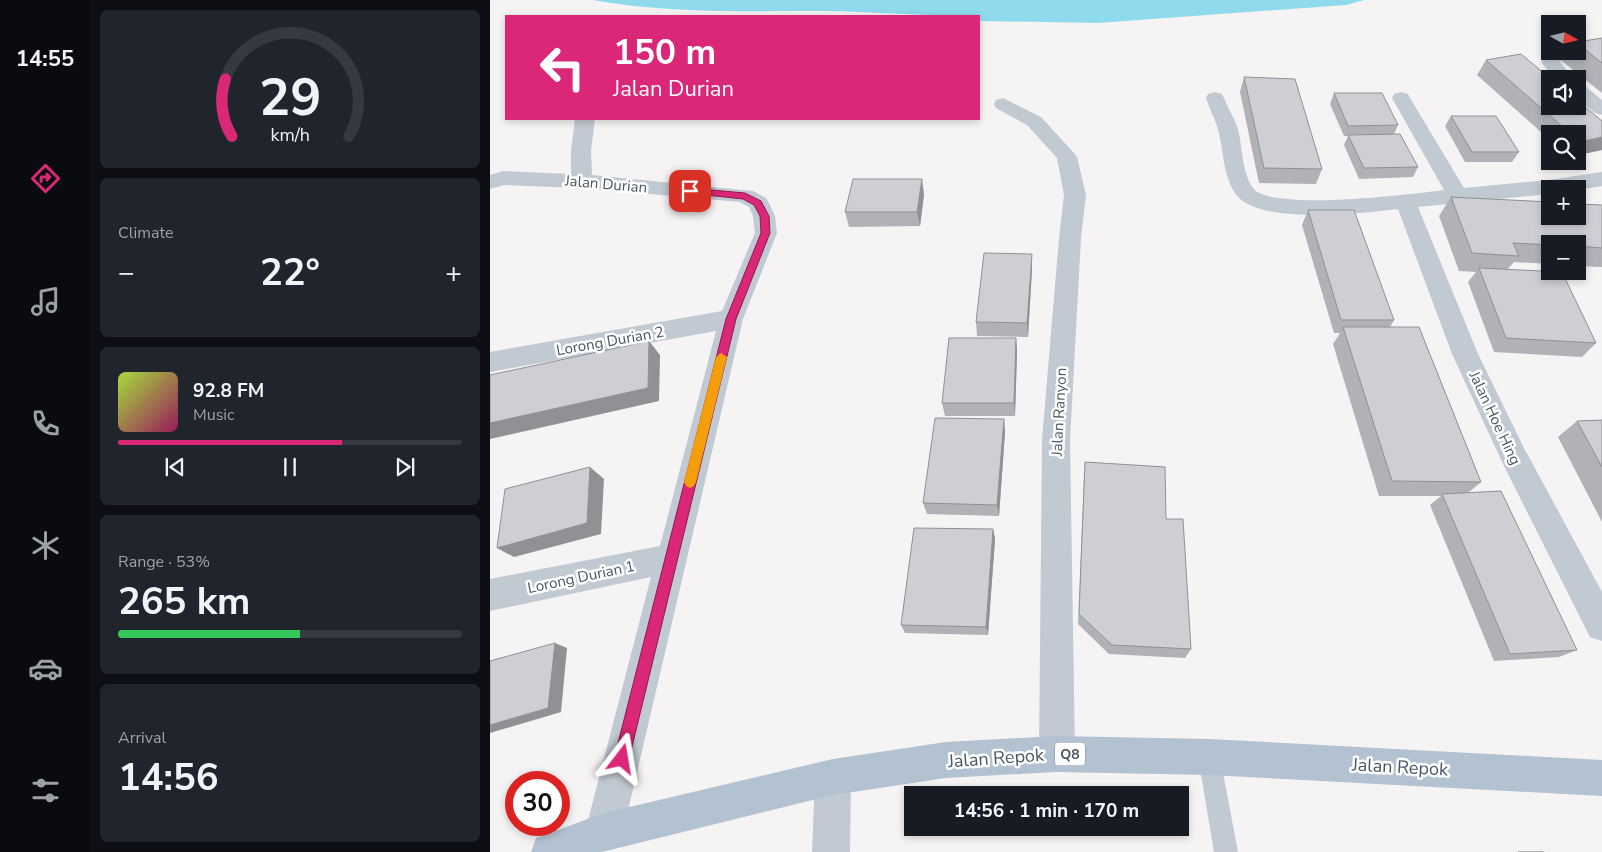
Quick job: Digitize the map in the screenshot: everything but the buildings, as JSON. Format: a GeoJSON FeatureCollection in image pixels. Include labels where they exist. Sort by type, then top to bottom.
{"type":"FeatureCollection","features":[{"type":"Feature","properties":{"kind":"main road","name":"Jalan Repok"},"geometry":{"type":"LineString","coordinates":[[550,852],[604,832],[833,777],[946,760],[1057,754],[1209,758],[1602,778]]}},
{"type":"Feature","properties":{"kind":"street"},"geometry":{"type":"LineString","coordinates":[[1557,70],[1550,62],[1557,55],[1602,48]]}},
{"type":"Feature","properties":{"kind":"street"},"geometry":{"type":"LineString","coordinates":[[1586,97],[1602,110]]}},
{"type":"Feature","properties":{"kind":"street"},"geometry":{"type":"LineString","coordinates":[[1214,98],[1227,126],[1242,190],[1250,198],[1265,204],[1291,208],[1406,203],[1458,195],[1547,188],[1602,179]]}},
{"type":"Feature","properties":{"kind":"street"},"geometry":{"type":"LineString","coordinates":[[1401,98],[1458,195]]}},
{"type":"Feature","properties":{"kind":"street","name":"Jalan Ranyon"},"geometry":{"type":"LineString","coordinates":[[1003,104],[1034,121],[1067,157],[1075,195],[1070,238],[1056,440],[1057,754]]}},
{"type":"Feature","properties":{"kind":"street"},"geometry":{"type":"LineString","coordinates":[[582,182],[581,151],[585,120]]}},
{"type":"Feature","properties":{"kind":"street","name":"Jalan Durian"},"geometry":{"type":"LineString","coordinates":[[494,178],[582,182],[745,196],[758,203],[764,216],[766,233],[731,319],[604,832]]}},
{"type":"Feature","properties":{"kind":"street","name":"Jalan Hoe Hing"},"geometry":{"type":"LineString","coordinates":[[1406,203],[1474,371],[1514,457],[1602,625]]}},
{"type":"Feature","properties":{"kind":"street","name":"Lorong Durian 2"},"geometry":{"type":"LineString","coordinates":[[490,362],[731,319]]}},
{"type":"Feature","properties":{"kind":"street","name":"Lorong Durian 1"},"geometry":{"type":"LineString","coordinates":[[490,595],[672,558]]}},
{"type":"Feature","properties":{"kind":"street"},"geometry":{"type":"LineString","coordinates":[[831,852],[833,777]]}},
{"type":"Feature","properties":{"kind":"lane"},"geometry":{"type":"LineString","coordinates":[[1209,758],[1226,852]]}},
{"type":"Feature","properties":{"kind":"water"},"geometry":{"type":"Polygon","coordinates":[[[593,0],[1364,0],[1346,5],[1098,23],[980,21],[980,15],[680,10],[593,0]]]}},
{"type":"Feature","properties":{"kind":"slow traffic"},"geometry":{"type":"LineString","coordinates":[[690,482],[721,357]]}},
{"type":"Feature","properties":{"kind":"route"},"geometry":{"type":"LineString","coordinates":[[622,759],[731,319],[766,233],[764,216],[758,203],[745,196],[690,191]]}}]}
